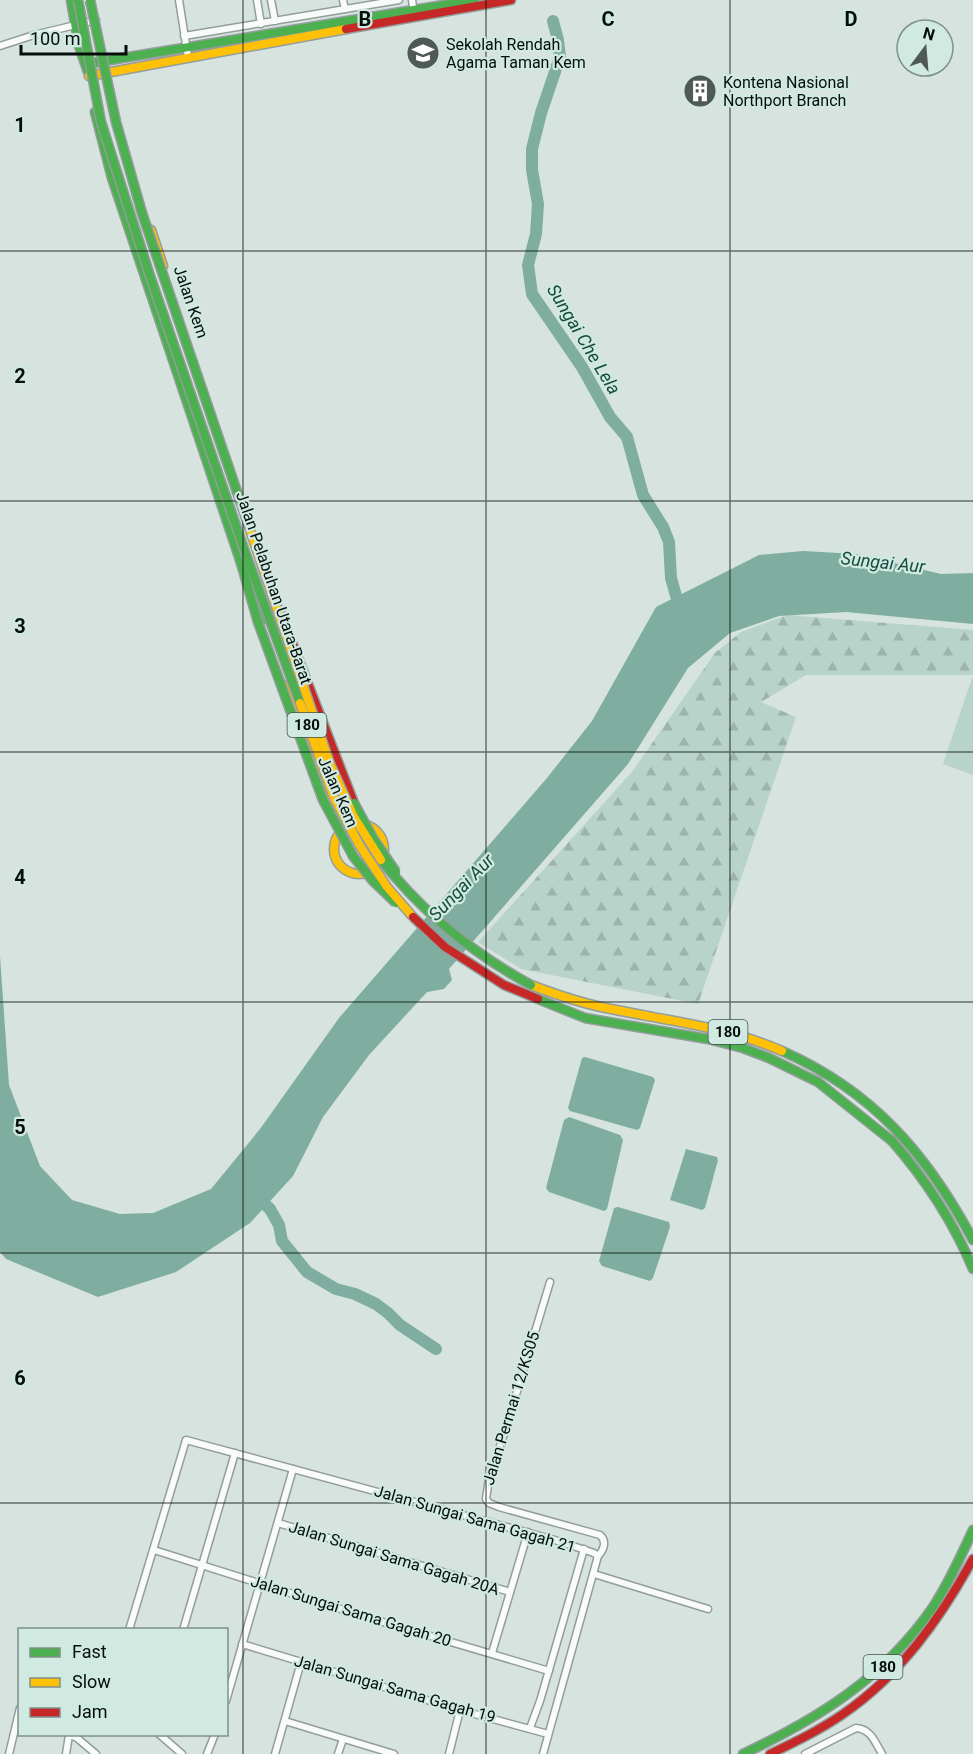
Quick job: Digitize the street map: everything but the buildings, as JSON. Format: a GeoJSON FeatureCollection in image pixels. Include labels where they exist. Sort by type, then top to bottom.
{"type":"FeatureCollection","features":[{"type":"Feature","properties":{"kind":"main road","name":"Jalan Kem"},"geometry":{"type":"LineString","coordinates":[[71,0],[79,46],[86,64],[97,124],[112,178],[206,454],[270,656],[328,814],[370,880],[406,911]]}},
{"type":"Feature","properties":{"kind":"main road","name":"Jalan Pelabuhan Utara-Barat"},"geometry":{"type":"LineString","coordinates":[[78,0],[101,122],[133,226],[334,798],[387,887],[406,911],[445,947],[504,985],[585,1018],[708,1039],[743,1048],[818,1082],[891,1141],[915,1167],[941,1204],[959,1236],[973,1269]]}},
{"type":"Feature","properties":{"kind":"main road","name":"Jalan Kem"},"geometry":{"type":"LineString","coordinates":[[91,0],[117,122],[135,180],[279,609],[334,766],[359,824]]}},
{"type":"Feature","properties":{"kind":"main road","name":"Jalan Pelabuhan Utara-Barat"},"geometry":{"type":"LineString","coordinates":[[91,0],[118,132],[151,242],[324,746],[348,808],[388,870],[417,905],[453,936],[492,964],[531,984],[597,1006],[719,1029],[779,1049],[819,1069],[861,1096],[920,1152],[962,1215],[973,1240]]}},
{"type":"Feature","properties":{"kind":"main road"},"geometry":{"type":"LineString","coordinates":[[89,76],[414,14],[474,0]]}},
{"type":"Feature","properties":{"kind":"main road"},"geometry":{"type":"LineString","coordinates":[[86,64],[186,47],[511,0]]}},
{"type":"Feature","properties":{"kind":"main road","name":"Jalan Kem"},"geometry":{"type":"LineString","coordinates":[[241,563],[263,613],[327,795],[343,829]]}},
{"type":"Feature","properties":{"kind":"main road","name":"Jalan Kem"},"geometry":{"type":"LineString","coordinates":[[279,609],[354,803],[417,905]]}},
{"type":"Feature","properties":{"kind":"main road"},"geometry":{"type":"LineString","coordinates":[[359,824],[375,829],[384,842],[385,851],[379,866],[364,874],[349,873],[343,869],[335,857],[334,842],[343,829],[359,824]]}},
{"type":"Feature","properties":{"kind":"main road","name":"180"},"geometry":{"type":"LineString","coordinates":[[743,1754],[823,1714],[878,1672],[907,1643],[946,1588],[973,1530]]}},
{"type":"Feature","properties":{"kind":"main road","name":"180"},"geometry":{"type":"LineString","coordinates":[[770,1754],[844,1714],[888,1677],[935,1623],[973,1558]]}},
{"type":"Feature","properties":{"kind":"street"},"geometry":{"type":"LineString","coordinates":[[179,0],[188,57]]}},
{"type":"Feature","properties":{"kind":"street"},"geometry":{"type":"LineString","coordinates":[[257,0],[261,24]]}},
{"type":"Feature","properties":{"kind":"street"},"geometry":{"type":"LineString","coordinates":[[271,0],[275,21]]}},
{"type":"Feature","properties":{"kind":"street"},"geometry":{"type":"LineString","coordinates":[[343,0],[345,9]]}},
{"type":"Feature","properties":{"kind":"street"},"geometry":{"type":"LineString","coordinates":[[184,36],[399,0]]}},
{"type":"Feature","properties":{"kind":"street"},"geometry":{"type":"LineString","coordinates":[[412,0],[414,14]]}},
{"type":"Feature","properties":{"kind":"street"},"geometry":{"type":"LineString","coordinates":[[0,46],[97,20]]}},
{"type":"Feature","properties":{"kind":"street","name":"Jalan Permai 12/KS05"},"geometry":{"type":"LineString","coordinates":[[550,1282],[506,1431],[486,1488],[486,1499],[489,1503],[499,1507],[600,1535],[604,1539],[604,1545],[598,1556]]}},
{"type":"Feature","properties":{"kind":"street","name":"Jalan Sungai Sama Gagah 21"},"geometry":{"type":"LineString","coordinates":[[154,1550],[186,1440],[528,1533],[584,1549],[598,1556],[543,1754]]}},
{"type":"Feature","properties":{"kind":"street"},"geometry":{"type":"LineString","coordinates":[[183,1628],[235,1453]]}},
{"type":"Feature","properties":{"kind":"street"},"geometry":{"type":"LineString","coordinates":[[228,1694],[293,1469]]}},
{"type":"Feature","properties":{"kind":"street","name":"Jalan Sungai Sama Gagah 20A"},"geometry":{"type":"LineString","coordinates":[[278,1523],[510,1592]]}},
{"type":"Feature","properties":{"kind":"street"},"geometry":{"type":"LineString","coordinates":[[492,1653],[528,1533]]}},
{"type":"Feature","properties":{"kind":"street"},"geometry":{"type":"LineString","coordinates":[[530,1728],[584,1549]]}},
{"type":"Feature","properties":{"kind":"street"},"geometry":{"type":"LineString","coordinates":[[129,1628],[154,1550]]}},
{"type":"Feature","properties":{"kind":"street","name":"Jalan Sungai Sama Gagah 20"},"geometry":{"type":"LineString","coordinates":[[154,1550],[366,1617],[549,1671]]}},
{"type":"Feature","properties":{"kind":"street"},"geometry":{"type":"LineString","coordinates":[[594,1574],[708,1609]]}},
{"type":"Feature","properties":{"kind":"street","name":"Jalan Sungai Sama Gagah 19"},"geometry":{"type":"LineString","coordinates":[[242,1644],[460,1710],[548,1734]]}},
{"type":"Feature","properties":{"kind":"street"},"geometry":{"type":"LineString","coordinates":[[275,1754],[301,1662]]}},
{"type":"Feature","properties":{"kind":"street"},"geometry":{"type":"LineString","coordinates":[[449,1754],[460,1710]]}},
{"type":"Feature","properties":{"kind":"street"},"geometry":{"type":"LineString","coordinates":[[9,1754],[18,1721]]}},
{"type":"Feature","properties":{"kind":"street"},"geometry":{"type":"LineString","coordinates":[[285,1721],[394,1754]]}},
{"type":"Feature","properties":{"kind":"street"},"geometry":{"type":"LineString","coordinates":[[810,1753],[856,1728],[863,1728],[872,1735],[882,1754]]}},
{"type":"Feature","properties":{"kind":"street"},"geometry":{"type":"LineString","coordinates":[[66,1754],[69,1736]]}},
{"type":"Feature","properties":{"kind":"street"},"geometry":{"type":"LineString","coordinates":[[71,1736],[96,1754]]}},
{"type":"Feature","properties":{"kind":"street"},"geometry":{"type":"LineString","coordinates":[[161,1736],[182,1754]]}},
{"type":"Feature","properties":{"kind":"street"},"geometry":{"type":"LineString","coordinates":[[207,1754],[214,1736]]}},
{"type":"Feature","properties":{"kind":"street"},"geometry":{"type":"LineString","coordinates":[[338,1754],[343,1738]]}},
{"type":"Feature","properties":{"kind":"green space"},"geometry":{"type":"Polygon","coordinates":[[[787,615],[973,630],[973,675],[806,675],[761,702],[796,717],[698,1004],[521,969],[478,942],[632,772],[715,653],[741,632],[787,615]]]}},
{"type":"Feature","properties":{"kind":"green space"},"geometry":{"type":"Polygon","coordinates":[[[973,678],[973,775],[943,764],[973,678]]]}},
{"type":"Feature","properties":{"kind":"water","name":"Sungai Aur"},"geometry":{"type":"Polygon","coordinates":[[[803,551],[857,554],[941,574],[973,573],[973,624],[846,612],[779,616],[730,633],[688,668],[628,764],[449,969],[452,980],[444,989],[427,992],[369,1055],[323,1117],[293,1176],[250,1223],[176,1272],[98,1297],[6,1259],[0,1252],[0,956],[9,1085],[40,1166],[72,1200],[120,1214],[153,1213],[211,1189],[260,1129],[339,1018],[547,778],[592,721],[656,607],[759,555],[803,551]]]}},
{"type":"Feature","properties":{"kind":"water"},"geometry":{"type":"Polygon","coordinates":[[[582,1058],[653,1077],[655,1080],[640,1128],[637,1130],[570,1111],[568,1108],[582,1058]]]}},
{"type":"Feature","properties":{"kind":"water"},"geometry":{"type":"Polygon","coordinates":[[[569,1117],[620,1135],[623,1140],[607,1209],[604,1211],[549,1192],[546,1188],[564,1120],[569,1117]]]}},
{"type":"Feature","properties":{"kind":"water"},"geometry":{"type":"Polygon","coordinates":[[[686,1149],[717,1157],[718,1160],[705,1208],[702,1210],[670,1200],[686,1149]]]}},
{"type":"Feature","properties":{"kind":"water"},"geometry":{"type":"Polygon","coordinates":[[[618,1207],[669,1222],[670,1227],[650,1281],[602,1266],[599,1261],[614,1208],[618,1207]]]}},
{"type":"Feature","properties":{"kind":"waterway","name":"Sungai Che Lela"},"geometry":{"type":"LineString","coordinates":[[553,21],[560,57],[541,113],[532,149],[532,170],[538,204],[536,234],[528,265],[532,294],[582,367],[610,417],[627,437],[643,495],[663,527],[669,542],[671,578],[680,610]]}},
{"type":"Feature","properties":{"kind":"waterway"},"geometry":{"type":"LineString","coordinates":[[254,1194],[270,1209],[279,1225],[282,1241],[307,1272],[336,1289],[355,1294],[376,1304],[400,1325],[436,1349]]}},
{"type":"Feature","properties":{"kind":"traffic: fast"},"geometry":{"type":"LineString","coordinates":[[71,0],[79,46],[88,72]]}},
{"type":"Feature","properties":{"kind":"traffic: fast"},"geometry":{"type":"LineString","coordinates":[[78,0],[101,122],[149,273],[244,549],[300,703]]}},
{"type":"Feature","properties":{"kind":"traffic: fast"},"geometry":{"type":"LineString","coordinates":[[90,0],[116,122],[142,213],[250,530]]}},
{"type":"Feature","properties":{"kind":"traffic: fast"},"geometry":{"type":"LineString","coordinates":[[86,64],[474,0]]}},
{"type":"Feature","properties":{"kind":"traffic: fast"},"geometry":{"type":"LineString","coordinates":[[95,112],[112,178],[241,563],[265,619]]}},
{"type":"Feature","properties":{"kind":"traffic: fast"},"geometry":{"type":"LineString","coordinates":[[241,563],[258,622],[323,800],[353,856],[373,881],[396,903]]}},
{"type":"Feature","properties":{"kind":"traffic: fast"},"geometry":{"type":"LineString","coordinates":[[354,803],[373,838],[396,872]]}},
{"type":"Feature","properties":{"kind":"traffic: fast"},"geometry":{"type":"LineString","coordinates":[[381,860],[414,897],[450,930],[509,973],[531,985]]}},
{"type":"Feature","properties":{"kind":"traffic: fast"},"geometry":{"type":"LineString","coordinates":[[538,999],[585,1018],[708,1039],[743,1048],[769,1058],[818,1082],[892,1141]]}},
{"type":"Feature","properties":{"kind":"traffic: fast"},"geometry":{"type":"LineString","coordinates":[[782,1051],[844,1085],[894,1128],[937,1180],[973,1240]]}},
{"type":"Feature","properties":{"kind":"traffic: fast"},"geometry":{"type":"LineString","coordinates":[[892,1141],[938,1202],[957,1234],[973,1269]]}},
{"type":"Feature","properties":{"kind":"traffic: fast"},"geometry":{"type":"LineString","coordinates":[[743,1754],[824,1710],[848,1694],[893,1655],[933,1607],[950,1579],[973,1530]]}},
{"type":"Feature","properties":{"kind":"traffic: slow"},"geometry":{"type":"LineString","coordinates":[[89,76],[346,29]]}},
{"type":"Feature","properties":{"kind":"traffic: slow"},"geometry":{"type":"LineString","coordinates":[[151,230],[163,266]]}},
{"type":"Feature","properties":{"kind":"traffic: slow"},"geometry":{"type":"LineString","coordinates":[[250,530],[330,764],[354,817],[381,860]]}},
{"type":"Feature","properties":{"kind":"traffic: slow"},"geometry":{"type":"LineString","coordinates":[[288,685],[327,795],[343,829]]}},
{"type":"Feature","properties":{"kind":"traffic: slow"},"geometry":{"type":"LineString","coordinates":[[300,703],[334,798],[360,846],[387,887],[413,917]]}},
{"type":"Feature","properties":{"kind":"traffic: slow"},"geometry":{"type":"LineString","coordinates":[[364,824],[377,831],[383,839],[384,849],[383,859],[377,867],[369,873],[354,874],[341,867],[335,859],[334,844],[341,831],[349,825],[364,824]]}},
{"type":"Feature","properties":{"kind":"traffic: slow"},"geometry":{"type":"LineString","coordinates":[[531,985],[591,1005],[719,1030],[782,1051]]}},
{"type":"Feature","properties":{"kind":"traffic: jam"},"geometry":{"type":"LineString","coordinates":[[346,29],[511,0]]}},
{"type":"Feature","properties":{"kind":"traffic: jam"},"geometry":{"type":"LineString","coordinates":[[279,609],[354,803]]}},
{"type":"Feature","properties":{"kind":"traffic: jam"},"geometry":{"type":"LineString","coordinates":[[413,917],[445,947],[504,985],[538,999]]}},
{"type":"Feature","properties":{"kind":"traffic: jam"},"geometry":{"type":"LineString","coordinates":[[770,1754],[834,1720],[883,1682],[932,1624],[973,1559]]}},
{"type":"Feature","properties":{"kind":"place","name":"Sekolah Rendah Agama Taman Kem"},"geometry":{"type":"Point","coordinates":[423,53]}},
{"type":"Feature","properties":{"kind":"place","name":"Kontena Nasional Northport Branch"},"geometry":{"type":"Point","coordinates":[700,91]}}]}
